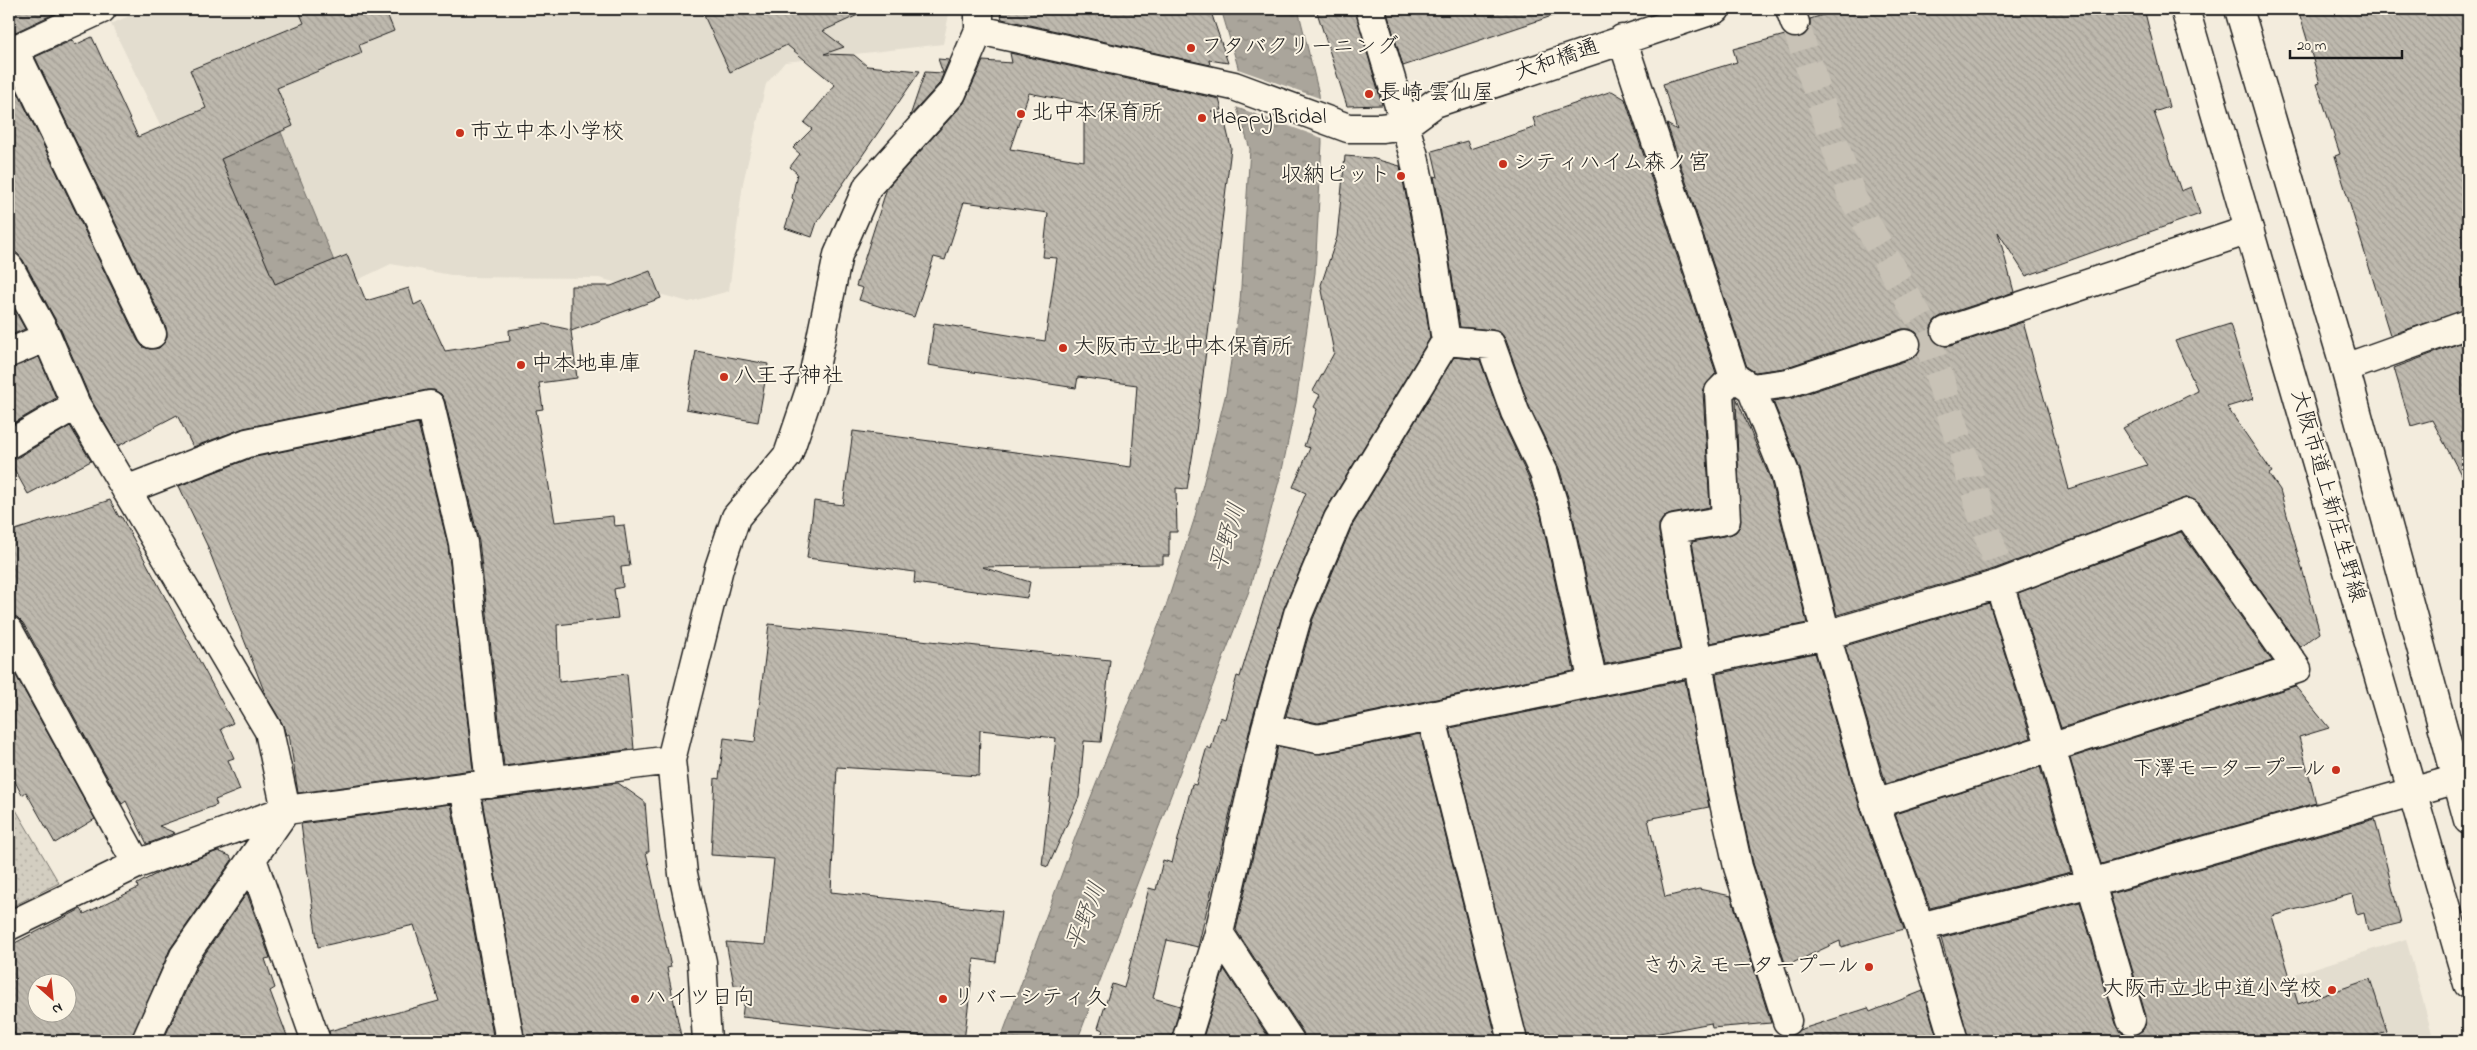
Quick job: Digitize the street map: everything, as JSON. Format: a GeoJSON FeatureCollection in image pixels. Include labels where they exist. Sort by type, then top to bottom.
{"type":"FeatureCollection","features":[{"type":"Feature","properties":{"kind":"street"},"geometry":{"type":"LineString","coordinates":[[1186,1041],[1219,933],[1266,728],[1298,614],[1338,519],[1446,341],[1433,253],[1414,156],[1370,9]]}},
{"type":"Feature","properties":{"kind":"street","name":"大和橋通"},"geometry":{"type":"LineString","coordinates":[[1405,124],[1435,103],[1716,9]]}},
{"type":"Feature","properties":{"kind":"street","name":"大阪市道上新庄生野線"},"geometry":{"type":"LineString","coordinates":[[2186,9],[2468,984]]}},
{"type":"Feature","properties":{"kind":"street"},"geometry":{"type":"LineString","coordinates":[[2239,9],[2463,777],[2468,820]]}},
{"type":"Feature","properties":{"kind":"street"},"geometry":{"type":"LineString","coordinates":[[84,12],[11,51],[152,334]]}},
{"type":"Feature","properties":{"kind":"street"},"geometry":{"type":"LineString","coordinates":[[707,1041],[702,962],[683,874],[671,760],[719,568],[736,516],[788,455],[811,387],[838,255],[868,186],[952,93],[979,19],[1234,86],[1348,128],[1381,128],[1405,124]]}},
{"type":"Feature","properties":{"kind":"street"},"geometry":{"type":"LineString","coordinates":[[1622,39],[1743,383],[1785,473],[1826,634],[1875,804],[1920,927],[1954,1041]]}},
{"type":"Feature","properties":{"kind":"street"},"geometry":{"type":"LineString","coordinates":[[1946,331],[2249,230]]}},
{"type":"Feature","properties":{"kind":"street"},"geometry":{"type":"LineString","coordinates":[[9,267],[47,337],[76,405],[269,732],[286,810],[184,956],[146,1041]]}},
{"type":"Feature","properties":{"kind":"street"},"geometry":{"type":"LineString","coordinates":[[2345,368],[2468,324]]}},
{"type":"Feature","properties":{"kind":"street"},"geometry":{"type":"LineString","coordinates":[[9,353],[47,337]]}},
{"type":"Feature","properties":{"kind":"street"},"geometry":{"type":"LineString","coordinates":[[1446,341],[1491,345],[1515,412],[1544,473],[1556,512],[1593,684]]}},
{"type":"Feature","properties":{"kind":"street"},"geometry":{"type":"LineString","coordinates":[[1787,1021],[1738,867],[1674,529],[1726,520],[1719,392],[1743,383],[1788,383],[1906,344]]}},
{"type":"Feature","properties":{"kind":"street"},"geometry":{"type":"LineString","coordinates":[[9,444],[76,405]]}},
{"type":"Feature","properties":{"kind":"street"},"geometry":{"type":"LineString","coordinates":[[126,490],[247,443],[430,405],[463,543],[477,785],[510,1041]]}},
{"type":"Feature","properties":{"kind":"street"},"geometry":{"type":"LineString","coordinates":[[1266,728],[1318,739],[1593,684],[1826,634],[1999,584],[2187,513],[2297,670],[1875,804]]}},
{"type":"Feature","properties":{"kind":"street"},"geometry":{"type":"LineString","coordinates":[[1999,584],[2051,748],[2131,1020]]}},
{"type":"Feature","properties":{"kind":"street"},"geometry":{"type":"LineString","coordinates":[[9,632],[137,864]]}},
{"type":"Feature","properties":{"kind":"street"},"geometry":{"type":"LineString","coordinates":[[1431,715],[1513,1041]]}},
{"type":"Feature","properties":{"kind":"street"},"geometry":{"type":"LineString","coordinates":[[9,926],[137,864],[286,810],[671,760]]}},
{"type":"Feature","properties":{"kind":"street"},"geometry":{"type":"LineString","coordinates":[[1920,927],[2090,883],[2463,777]]}},
{"type":"Feature","properties":{"kind":"street"},"geometry":{"type":"LineString","coordinates":[[252,859],[316,1041]]}},
{"type":"Feature","properties":{"kind":"street"},"geometry":{"type":"LineString","coordinates":[[1219,933],[1290,1041]]}},
{"type":"Feature","properties":{"kind":"shaded area","name":"市立中本小学校"},"geometry":{"type":"Polygon","coordinates":[[[144,9],[950,9],[943,44],[785,62],[766,84],[743,183],[729,291],[689,302],[599,278],[462,277],[391,264],[259,327],[111,24],[144,9]]]}},
{"type":"Feature","properties":{"kind":"shaded area"},"geometry":{"type":"Polygon","coordinates":[[[9,798],[59,883],[9,908],[9,798]]]}},
{"type":"Feature","properties":{"kind":"shaded area","name":"大阪市立北中道小学校"},"geometry":{"type":"Polygon","coordinates":[[[2406,939],[2434,1041],[2083,1041],[2406,939]]]}},
{"type":"Feature","properties":{"kind":"water","name":"平野川"},"geometry":{"type":"Polygon","coordinates":[[[1221,9],[1298,9],[1319,94],[1322,142],[1315,273],[1296,403],[1282,470],[1249,591],[1077,1041],[1000,1041],[1076,835],[1165,609],[1194,520],[1226,393],[1240,302],[1250,149],[1237,108],[1238,67],[1221,9]]]}},
{"type":"Feature","properties":{"kind":"water"},"geometry":{"type":"Polygon","coordinates":[[[281,132],[334,261],[275,284],[221,159],[281,132]]]}},
{"type":"Feature","properties":{"kind":"pier"},"geometry":{"type":"Polygon","coordinates":[[[1235,68],[1322,99],[1325,139],[1236,107],[1235,68]]]}},
{"type":"Feature","properties":{"kind":"building"},"geometry":{"type":"Polygon","coordinates":[[[9,9],[58,9],[60,11],[9,35],[9,9]]]}},
{"type":"Feature","properties":{"kind":"building"},"geometry":{"type":"Polygon","coordinates":[[[298,9],[385,9],[394,31],[359,45],[362,53],[277,88],[293,126],[221,159],[275,284],[347,255],[366,301],[409,288],[414,305],[422,301],[445,351],[510,341],[509,330],[544,324],[571,330],[571,286],[611,286],[650,271],[661,298],[571,331],[577,378],[539,383],[543,409],[536,410],[555,522],[613,516],[614,526],[624,525],[630,566],[621,567],[623,587],[614,589],[618,618],[557,625],[559,682],[627,674],[634,749],[504,766],[479,541],[445,401],[441,394],[434,390],[427,390],[244,428],[193,447],[177,415],[118,446],[90,398],[61,330],[23,260],[17,253],[9,251],[9,74],[138,341],[143,347],[150,349],[159,348],[165,342],[167,336],[166,327],[35,57],[73,40],[75,45],[92,37],[138,137],[206,108],[190,70],[304,23],[298,9]]]}},
{"type":"Feature","properties":{"kind":"building"},"geometry":{"type":"Polygon","coordinates":[[[701,9],[871,9],[823,31],[844,47],[824,54],[854,55],[867,66],[920,71],[817,222],[812,237],[785,228],[794,200],[792,198],[797,173],[790,167],[800,154],[793,148],[812,129],[804,123],[835,85],[787,45],[730,72],[701,9]]]}},
{"type":"Feature","properties":{"kind":"building"},"geometry":{"type":"Polygon","coordinates":[[[999,9],[1210,9],[1228,63],[1209,60],[1210,65],[1002,19],[999,9]]]}},
{"type":"Feature","properties":{"kind":"building"},"geometry":{"type":"Polygon","coordinates":[[[1316,9],[1355,9],[1382,105],[1347,106],[1316,9]]]}},
{"type":"Feature","properties":{"kind":"building"},"geometry":{"type":"Polygon","coordinates":[[[1386,9],[1557,9],[1558,14],[1403,66],[1386,9]]]}},
{"type":"Feature","properties":{"kind":"building"},"geometry":{"type":"Polygon","coordinates":[[[1842,9],[2144,9],[2169,107],[2154,112],[2181,191],[2191,187],[2200,214],[2026,276],[1998,232],[2014,292],[1941,316],[1935,320],[1931,327],[1931,335],[1936,343],[1942,346],[1950,346],[2023,322],[2069,489],[2147,465],[2123,428],[2198,391],[2175,341],[2230,324],[2253,399],[2227,407],[2272,472],[2269,474],[2280,490],[2320,633],[2300,647],[2200,504],[2188,497],[1994,569],[1837,615],[1800,469],[1773,401],[1793,398],[1911,359],[1917,355],[1921,348],[1921,339],[1916,332],[1910,329],[1902,329],[1784,368],[1755,372],[1747,367],[1667,124],[1677,130],[1663,84],[1737,62],[1733,49],[1785,35],[1792,38],[1801,37],[1807,33],[1810,19],[1842,9]]]}},
{"type":"Feature","properties":{"kind":"building"},"geometry":{"type":"Polygon","coordinates":[[[2298,9],[2468,9],[2468,309],[2390,335],[2335,156],[2340,154],[2317,84],[2320,83],[2298,9]]]}},
{"type":"Feature","properties":{"kind":"building"},"geometry":{"type":"Polygon","coordinates":[[[1010,53],[1219,99],[1222,110],[1211,111],[1223,114],[1231,148],[1195,440],[1187,489],[1176,488],[1177,532],[1169,532],[1169,556],[1163,556],[1163,564],[982,567],[1030,582],[1027,598],[914,583],[915,572],[807,558],[814,501],[843,505],[853,431],[1131,467],[1137,385],[1078,377],[1076,388],[928,365],[934,323],[1045,341],[1057,258],[1043,257],[1048,213],[964,202],[945,260],[934,257],[914,317],[859,300],[863,288],[856,286],[887,188],[964,103],[983,61],[1012,63],[1010,53]],[[1029,93],[1010,149],[1084,161],[1084,104],[1029,93]]]}},
{"type":"Feature","properties":{"kind":"building"},"geometry":{"type":"Polygon","coordinates":[[[938,59],[949,60],[939,84],[910,116],[925,72],[943,73],[938,59]]]}},
{"type":"Feature","properties":{"kind":"building"},"geometry":{"type":"Polygon","coordinates":[[[1612,91],[1625,99],[1716,373],[1705,386],[1703,392],[1710,507],[1671,514],[1664,517],[1659,524],[1680,649],[1605,664],[1571,507],[1559,468],[1529,406],[1506,340],[1501,333],[1493,330],[1460,327],[1434,176],[1438,177],[1432,151],[1467,141],[1470,149],[1536,127],[1533,118],[1612,91]]]}},
{"type":"Feature","properties":{"kind":"building"},"geometry":{"type":"Polygon","coordinates":[[[1345,156],[1371,158],[1400,166],[1418,256],[1430,338],[1325,511],[1284,608],[1251,724],[1198,947],[1167,940],[1153,998],[1180,1006],[1171,1041],[1099,1041],[1103,1030],[1098,1028],[1112,984],[1124,988],[1149,888],[1156,890],[1163,860],[1172,863],[1192,784],[1196,785],[1207,747],[1211,749],[1220,717],[1225,719],[1237,676],[1240,677],[1271,575],[1306,493],[1293,487],[1310,448],[1304,446],[1317,409],[1314,407],[1320,395],[1313,391],[1334,353],[1321,285],[1337,237],[1345,156]]]}},
{"type":"Feature","properties":{"kind":"building"},"geometry":{"type":"Polygon","coordinates":[[[9,299],[25,329],[9,336],[9,299]]]}},
{"type":"Feature","properties":{"kind":"building"},"geometry":{"type":"Polygon","coordinates":[[[2468,340],[2468,488],[2432,420],[2411,426],[2394,368],[2468,340]]]}},
{"type":"Feature","properties":{"kind":"building"},"geometry":{"type":"Polygon","coordinates":[[[696,351],[768,364],[758,422],[686,409],[696,351]]]}},
{"type":"Feature","properties":{"kind":"building"},"geometry":{"type":"Polygon","coordinates":[[[39,357],[56,398],[9,426],[9,368],[39,357]]]}},
{"type":"Feature","properties":{"kind":"building"},"geometry":{"type":"Polygon","coordinates":[[[1454,357],[1480,360],[1501,419],[1529,479],[1541,516],[1574,671],[1318,723],[1286,716],[1313,619],[1352,526],[1454,357]]]}},
{"type":"Feature","properties":{"kind":"building"},"geometry":{"type":"Polygon","coordinates":[[[1736,397],[1770,478],[1807,623],[1710,643],[1692,542],[1729,535],[1736,532],[1740,526],[1736,397]]]}},
{"type":"Feature","properties":{"kind":"building"},"geometry":{"type":"Polygon","coordinates":[[[418,423],[448,546],[473,770],[298,793],[289,734],[286,735],[282,723],[266,696],[207,545],[179,486],[251,458],[418,423]]]}},
{"type":"Feature","properties":{"kind":"building"},"geometry":{"type":"Polygon","coordinates":[[[70,426],[91,461],[28,494],[9,460],[17,458],[70,426]]]}},
{"type":"Feature","properties":{"kind":"building"},"geometry":{"type":"Polygon","coordinates":[[[110,500],[119,517],[121,516],[233,723],[221,729],[234,758],[228,760],[240,790],[215,800],[217,805],[159,826],[175,833],[147,844],[126,801],[122,804],[23,623],[17,617],[9,615],[9,532],[110,500]]]}},
{"type":"Feature","properties":{"kind":"building"},"geometry":{"type":"Polygon","coordinates":[[[2181,532],[2272,661],[2061,728],[2018,593],[2181,532]]]}},
{"type":"Feature","properties":{"kind":"building"},"geometry":{"type":"Polygon","coordinates":[[[1989,603],[2031,738],[1886,784],[1845,646],[1989,603]]]}},
{"type":"Feature","properties":{"kind":"building"},"geometry":{"type":"Polygon","coordinates":[[[769,624],[1110,660],[1101,742],[1084,741],[1079,797],[1048,867],[1042,865],[1056,738],[980,730],[979,776],[837,767],[831,892],[1002,911],[996,962],[974,959],[964,1041],[742,1017],[746,986],[734,985],[726,942],[765,945],[774,859],[711,855],[715,778],[719,779],[724,738],[755,742],[769,624]]]}},
{"type":"Feature","properties":{"kind":"building"},"geometry":{"type":"Polygon","coordinates":[[[1815,653],[1860,808],[1904,929],[1841,947],[1840,941],[1786,966],[1753,863],[1734,777],[1716,674],[1815,653]]]}},
{"type":"Feature","properties":{"kind":"building"},"geometry":{"type":"Polygon","coordinates":[[[9,663],[95,819],[55,843],[26,792],[22,795],[9,770],[9,663]]]}},
{"type":"Feature","properties":{"kind":"building"},"geometry":{"type":"Polygon","coordinates":[[[1685,680],[1709,807],[1648,819],[1665,897],[1699,889],[1731,896],[1771,1023],[1712,1028],[1711,1023],[1618,1041],[1528,1041],[1450,728],[1685,680]]]}},
{"type":"Feature","properties":{"kind":"building"},"geometry":{"type":"Polygon","coordinates":[[[2295,686],[2329,728],[2299,737],[2316,803],[2101,864],[2070,758],[2295,686]]]}},
{"type":"Feature","properties":{"kind":"building"},"geometry":{"type":"Polygon","coordinates":[[[1420,734],[1497,1041],[1305,1041],[1303,1032],[1236,930],[1278,746],[1321,754],[1420,734]]]}},
{"type":"Feature","properties":{"kind":"building"},"geometry":{"type":"Polygon","coordinates":[[[2040,767],[2071,872],[1930,908],[1895,814],[2040,767]]]}},
{"type":"Feature","properties":{"kind":"building"},"geometry":{"type":"Polygon","coordinates":[[[618,783],[645,802],[649,852],[646,852],[671,967],[667,968],[682,1041],[525,1041],[482,800],[618,783]]]}},
{"type":"Feature","properties":{"kind":"building"},"geometry":{"type":"Polygon","coordinates":[[[451,804],[494,1041],[331,1041],[329,1031],[439,1001],[414,925],[318,947],[301,824],[451,804]]]}},
{"type":"Feature","properties":{"kind":"building"},"geometry":{"type":"Polygon","coordinates":[[[2375,819],[2401,923],[2368,931],[2364,913],[2357,915],[2352,894],[2272,916],[2298,1004],[2370,979],[2387,1031],[2358,1041],[1969,1041],[1941,938],[2080,902],[2116,1024],[2121,1032],[2127,1035],[2135,1035],[2143,1030],[2146,1016],[2110,894],[2375,819]]]}},
{"type":"Feature","properties":{"kind":"building"},"geometry":{"type":"Polygon","coordinates":[[[218,851],[230,856],[232,860],[170,949],[131,1041],[19,1041],[9,1024],[9,946],[81,909],[84,914],[138,888],[137,884],[158,873],[218,851]]]}},
{"type":"Feature","properties":{"kind":"building"},"geometry":{"type":"Polygon","coordinates":[[[247,893],[270,958],[265,959],[275,988],[270,991],[289,1041],[163,1041],[198,964],[247,893]]]}},
{"type":"Feature","properties":{"kind":"building"},"geometry":{"type":"Polygon","coordinates":[[[1224,969],[1271,1041],[1202,1041],[1224,969]]]}},
{"type":"Feature","properties":{"kind":"building"},"geometry":{"type":"Polygon","coordinates":[[[1923,991],[1938,1041],[1786,1041],[1785,1036],[1792,1036],[1799,1030],[1868,1008],[1870,1012],[1923,991]]]}},
{"type":"Feature","properties":{"kind":"tunnel"},"geometry":{"type":"LineString","coordinates":[[1795,23],[1852,197],[1919,318],[1927,337],[1999,570],[1999,584]]}},
{"type":"Feature","properties":{"kind":"place","name":"フタバクリーニング"},"geometry":{"type":"Point","coordinates":[1191,48]}},
{"type":"Feature","properties":{"kind":"place","name":"長崎 雲仙屋"},"geometry":{"type":"Point","coordinates":[1369,94]}},
{"type":"Feature","properties":{"kind":"place","name":"北中本保育所"},"geometry":{"type":"Point","coordinates":[1021,114]}},
{"type":"Feature","properties":{"kind":"place","name":"HappyBridal"},"geometry":{"type":"Point","coordinates":[1202,118]}},
{"type":"Feature","properties":{"kind":"place","name":"市立中本小学校"},"geometry":{"type":"Point","coordinates":[460,133]}},
{"type":"Feature","properties":{"kind":"place","name":"シティハイム森ノ宮"},"geometry":{"type":"Point","coordinates":[1503,164]}},
{"type":"Feature","properties":{"kind":"place","name":"収納ピット"},"geometry":{"type":"Point","coordinates":[1401,176]}},
{"type":"Feature","properties":{"kind":"place","name":"大阪市立北中本保育所"},"geometry":{"type":"Point","coordinates":[1063,348]}},
{"type":"Feature","properties":{"kind":"place","name":"中本地車庫"},"geometry":{"type":"Point","coordinates":[521,365]}},
{"type":"Feature","properties":{"kind":"place","name":"八王子神社"},"geometry":{"type":"Point","coordinates":[724,377]}},
{"type":"Feature","properties":{"kind":"place","name":"下澤モータープール"},"geometry":{"type":"Point","coordinates":[2336,770]}},
{"type":"Feature","properties":{"kind":"place","name":"さかえモータープール"},"geometry":{"type":"Point","coordinates":[1869,967]}},
{"type":"Feature","properties":{"kind":"place","name":"大阪市立北中道小学校"},"geometry":{"type":"Point","coordinates":[2332,990]}},
{"type":"Feature","properties":{"kind":"place","name":"ハイツ日向"},"geometry":{"type":"Point","coordinates":[635,999]}},
{"type":"Feature","properties":{"kind":"place","name":"リバーシティ久"},"geometry":{"type":"Point","coordinates":[943,999]}}]}
